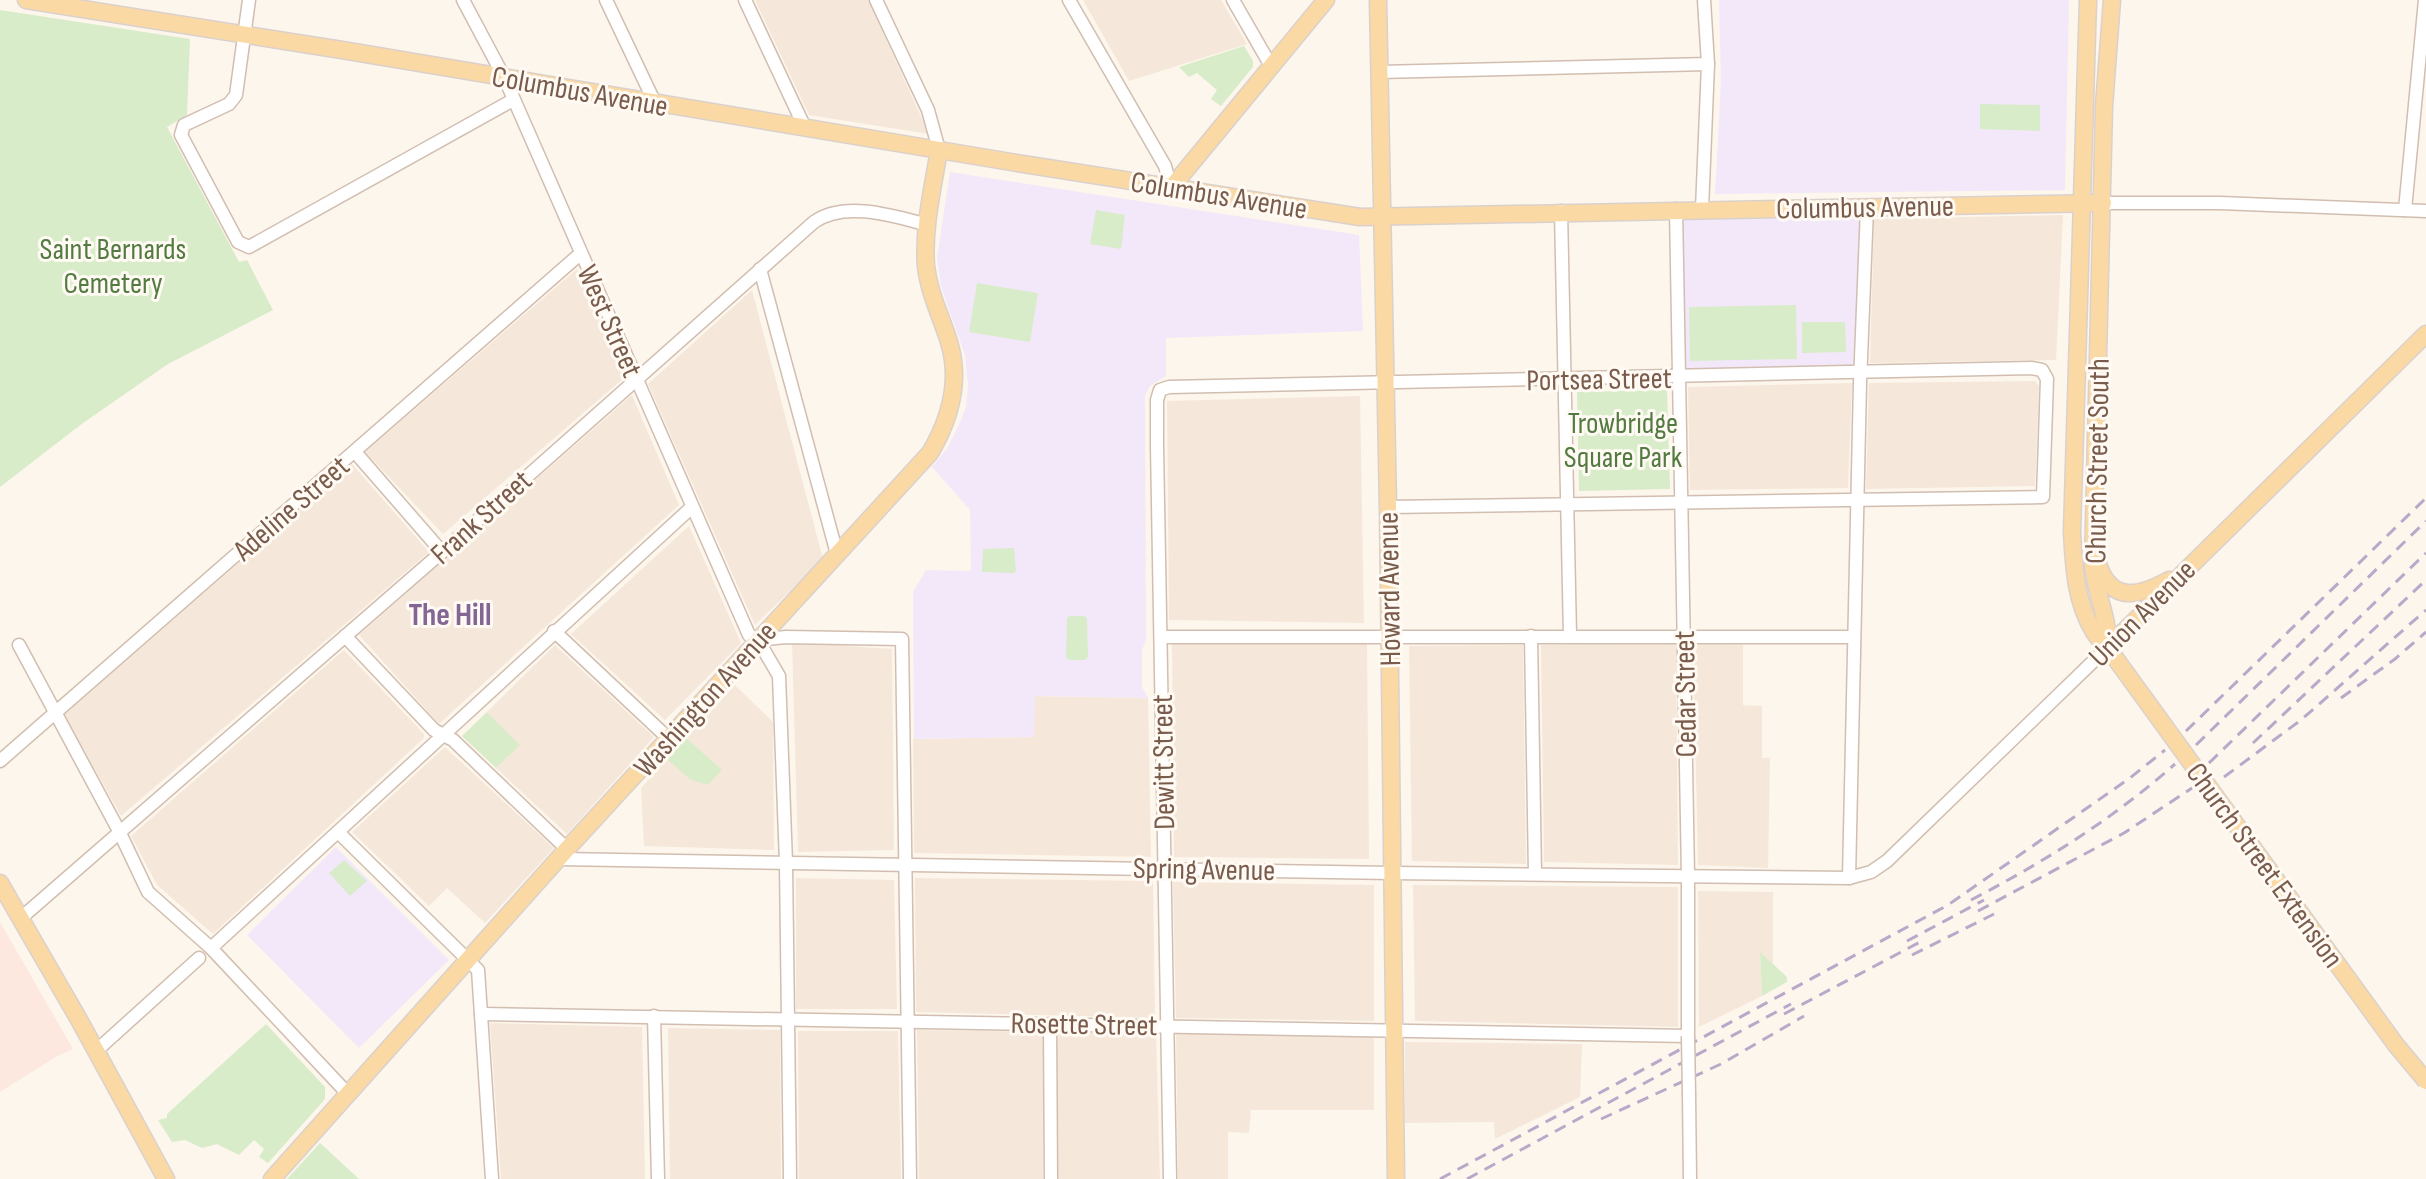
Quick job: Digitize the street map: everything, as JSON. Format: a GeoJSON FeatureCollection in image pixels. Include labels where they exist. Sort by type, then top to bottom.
{"type":"FeatureCollection","features":[{"type":"Feature","properties":{"kind":"main road","name":"Columbus Avenue"},"geometry":{"type":"LineString","coordinates":[[26,0],[95,6],[505,79],[1360,217],[2103,203]]}},
{"type":"Feature","properties":{"kind":"main road"},"geometry":{"type":"LineString","coordinates":[[1171,188],[1326,0]]}},
{"type":"Feature","properties":{"kind":"main road","name":"Howard Avenue"},"geometry":{"type":"LineString","coordinates":[[1378,0],[1396,1179]]}},
{"type":"Feature","properties":{"kind":"main road","name":"Church Street South"},"geometry":{"type":"LineString","coordinates":[[2088,0],[2072,532],[2076,586],[2092,629],[2108,647]]}},
{"type":"Feature","properties":{"kind":"main road","name":"Church Street South"},"geometry":{"type":"LineString","coordinates":[[2108,647],[2109,625],[2094,572],[2094,547],[2104,106],[2112,0]]}},
{"type":"Feature","properties":{"kind":"main road","name":"Washington Avenue"},"geometry":{"type":"LineString","coordinates":[[272,1179],[563,854],[930,453],[943,430],[954,378],[953,361],[926,262],[939,150]]}},
{"type":"Feature","properties":{"kind":"main road","name":"Union Avenue"},"geometry":{"type":"LineString","coordinates":[[2108,647],[2426,334]]}},
{"type":"Feature","properties":{"kind":"main road"},"geometry":{"type":"LineString","coordinates":[[2094,547],[2104,578],[2110,586],[2123,592],[2145,592],[2185,572]]}},
{"type":"Feature","properties":{"kind":"main road","name":"Church Street Extension"},"geometry":{"type":"LineString","coordinates":[[2108,647],[2396,1045],[2426,1081]]}},
{"type":"Feature","properties":{"kind":"main road"},"geometry":{"type":"LineString","coordinates":[[0,883],[166,1179]]}},
{"type":"Feature","properties":{"kind":"street"},"geometry":{"type":"LineString","coordinates":[[249,0],[236,95],[229,104],[184,125],[181,135],[238,242],[244,246],[249,247],[513,100]]}},
{"type":"Feature","properties":{"kind":"street","name":"West Street"},"geometry":{"type":"LineString","coordinates":[[463,0],[505,79],[749,635],[758,640],[779,676],[786,863],[790,1179]]}},
{"type":"Feature","properties":{"kind":"street"},"geometry":{"type":"LineString","coordinates":[[606,0],[655,103]]}},
{"type":"Feature","properties":{"kind":"street"},"geometry":{"type":"LineString","coordinates":[[745,0],[805,128]]}},
{"type":"Feature","properties":{"kind":"street"},"geometry":{"type":"LineString","coordinates":[[876,0],[928,110],[939,150]]}},
{"type":"Feature","properties":{"kind":"street"},"geometry":{"type":"LineString","coordinates":[[1069,0],[1165,166],[1171,188]]}},
{"type":"Feature","properties":{"kind":"street"},"geometry":{"type":"LineString","coordinates":[[1233,0],[1271,66]]}},
{"type":"Feature","properties":{"kind":"street"},"geometry":{"type":"LineString","coordinates":[[1702,209],[1708,64],[1704,0]]}},
{"type":"Feature","properties":{"kind":"street"},"geometry":{"type":"LineString","coordinates":[[2405,210],[2425,0]]}},
{"type":"Feature","properties":{"kind":"street"},"geometry":{"type":"LineString","coordinates":[[1379,72],[1708,64]]}},
{"type":"Feature","properties":{"kind":"street","name":"Columbus Avenue"},"geometry":{"type":"LineString","coordinates":[[2103,203],[2220,203],[2426,211]]}},
{"type":"Feature","properties":{"kind":"street"},"geometry":{"type":"LineString","coordinates":[[1849,878],[1860,373],[1867,208]]}},
{"type":"Feature","properties":{"kind":"street","name":"Cedar Street"},"geometry":{"type":"LineString","coordinates":[[1676,209],[1690,1179]]}},
{"type":"Feature","properties":{"kind":"street"},"geometry":{"type":"LineString","coordinates":[[1561,211],[1570,636]]}},
{"type":"Feature","properties":{"kind":"street","name":"Frank Street"},"geometry":{"type":"LineString","coordinates":[[21,918],[442,552],[814,222],[837,212],[859,212],[928,225]]}},
{"type":"Feature","properties":{"kind":"street","name":"Adeline Street"},"geometry":{"type":"LineString","coordinates":[[0,761],[580,254]]}},
{"type":"Feature","properties":{"kind":"street"},"geometry":{"type":"LineString","coordinates":[[760,269],[837,554]]}},
{"type":"Feature","properties":{"kind":"street","name":"Portsea Street"},"geometry":{"type":"LineString","coordinates":[[1159,394],[1169,387],[2042,370],[2047,379],[2043,497],[1857,498]]}},
{"type":"Feature","properties":{"kind":"street","name":"Dewitt Street"},"geometry":{"type":"LineString","coordinates":[[1159,394],[1157,446],[1170,1179]]}},
{"type":"Feature","properties":{"kind":"street"},"geometry":{"type":"LineString","coordinates":[[355,452],[442,552]]}},
{"type":"Feature","properties":{"kind":"street"},"geometry":{"type":"LineString","coordinates":[[1388,507],[1857,498]]}},
{"type":"Feature","properties":{"kind":"street"},"geometry":{"type":"LineString","coordinates":[[211,948],[692,507]]}},
{"type":"Feature","properties":{"kind":"street"},"geometry":{"type":"LineString","coordinates":[[554,631],[669,739]]}},
{"type":"Feature","properties":{"kind":"street"},"geometry":{"type":"LineString","coordinates":[[345,636],[434,730],[445,735],[563,854]]}},
{"type":"Feature","properties":{"kind":"street"},"geometry":{"type":"LineString","coordinates":[[1531,636],[1535,874]]}},
{"type":"Feature","properties":{"kind":"street"},"geometry":{"type":"LineString","coordinates":[[758,640],[786,637],[902,639],[910,1179]]}},
{"type":"Feature","properties":{"kind":"street"},"geometry":{"type":"LineString","coordinates":[[1161,637],[1853,637]]}},
{"type":"Feature","properties":{"kind":"street"},"geometry":{"type":"LineString","coordinates":[[19,645],[119,831],[148,892],[211,948],[348,1094]]}},
{"type":"Feature","properties":{"kind":"street","name":"Union Avenue"},"geometry":{"type":"LineString","coordinates":[[1849,878],[1871,872],[1887,861],[2108,647]]}},
{"type":"Feature","properties":{"kind":"street"},"geometry":{"type":"LineString","coordinates":[[338,832],[478,970],[492,1179]]}},
{"type":"Feature","properties":{"kind":"street","name":"Spring Avenue"},"geometry":{"type":"LineString","coordinates":[[563,854],[786,863],[1849,878]]}},
{"type":"Feature","properties":{"kind":"street"},"geometry":{"type":"LineString","coordinates":[[96,1051],[199,958]]}},
{"type":"Feature","properties":{"kind":"street","name":"Rosette Street"},"geometry":{"type":"LineString","coordinates":[[481,1014],[1686,1035]]}},
{"type":"Feature","properties":{"kind":"street"},"geometry":{"type":"LineString","coordinates":[[654,1016],[658,1179]]}},
{"type":"Feature","properties":{"kind":"street"},"geometry":{"type":"LineString","coordinates":[[1050,1024],[1051,1179]]}},
{"type":"Feature","properties":{"kind":"shaded area"},"geometry":{"type":"Polygon","coordinates":[[[755,0],[868,0],[929,134],[809,115],[755,0]]]}},
{"type":"Feature","properties":{"kind":"shaded area"},"geometry":{"type":"Polygon","coordinates":[[[1083,0],[1221,0],[1247,44],[1129,81],[1083,0]]]}},
{"type":"Feature","properties":{"kind":"shaded area"},"geometry":{"type":"Polygon","coordinates":[[[1719,0],[2069,0],[2065,190],[1715,194],[1721,81],[1719,0]]]}},
{"type":"Feature","properties":{"kind":"shaded area"},"geometry":{"type":"Polygon","coordinates":[[[950,172],[1359,235],[1363,331],[1166,338],[1166,376],[1150,386],[1145,396],[1146,640],[1142,650],[1142,687],[1148,698],[1035,696],[1034,737],[914,739],[913,592],[926,570],[971,571],[970,510],[932,467],[948,447],[959,425],[966,407],[968,386],[965,355],[941,287],[937,257],[950,172]]]}},
{"type":"Feature","properties":{"kind":"shaded area"},"geometry":{"type":"Polygon","coordinates":[[[1861,208],[1853,373],[1679,377],[1676,209],[1861,208]]]}},
{"type":"Feature","properties":{"kind":"shaded area"},"geometry":{"type":"Polygon","coordinates":[[[2063,215],[2056,360],[1870,363],[1874,219],[2063,215]]]}},
{"type":"Feature","properties":{"kind":"shaded area"},"geometry":{"type":"Polygon","coordinates":[[[577,269],[625,377],[443,534],[365,452],[577,269]]]}},
{"type":"Feature","properties":{"kind":"shaded area"},"geometry":{"type":"Polygon","coordinates":[[[752,290],[823,559],[755,625],[648,384],[752,290]]]}},
{"type":"Feature","properties":{"kind":"shaded area"},"geometry":{"type":"Polygon","coordinates":[[[2035,381],[2039,386],[2035,486],[1866,489],[1869,383],[2035,381]]]}},
{"type":"Feature","properties":{"kind":"shaded area"},"geometry":{"type":"Polygon","coordinates":[[[1852,383],[1848,488],[1690,490],[1688,387],[1852,383]]]}},
{"type":"Feature","properties":{"kind":"shaded area"},"geometry":{"type":"Polygon","coordinates":[[[632,395],[679,505],[439,724],[359,635],[632,395]]]}},
{"type":"Feature","properties":{"kind":"shaded area"},"geometry":{"type":"Polygon","coordinates":[[[1360,396],[1364,623],[1169,620],[1167,401],[1360,396]]]}},
{"type":"Feature","properties":{"kind":"shaded area"},"geometry":{"type":"Polygon","coordinates":[[[352,464],[429,552],[121,816],[64,715],[352,464]]]}},
{"type":"Feature","properties":{"kind":"shaded area"},"geometry":{"type":"Polygon","coordinates":[[[689,526],[741,643],[665,720],[571,634],[689,526]]]}},
{"type":"Feature","properties":{"kind":"shaded area"},"geometry":{"type":"Polygon","coordinates":[[[792,642],[892,649],[894,850],[798,852],[792,642]]]}},
{"type":"Feature","properties":{"kind":"shaded area"},"geometry":{"type":"Polygon","coordinates":[[[1172,643],[1367,644],[1369,859],[1174,857],[1172,643]]]}},
{"type":"Feature","properties":{"kind":"shaded area"},"geometry":{"type":"Polygon","coordinates":[[[1676,644],[1678,865],[1544,862],[1541,645],[1676,644]]]}},
{"type":"Feature","properties":{"kind":"shaded area"},"geometry":{"type":"Polygon","coordinates":[[[1693,644],[1743,645],[1743,705],[1762,706],[1762,758],[1770,758],[1768,868],[1698,865],[1693,644]]]}},
{"type":"Feature","properties":{"kind":"shaded area"},"geometry":{"type":"Polygon","coordinates":[[[555,645],[654,737],[567,834],[496,768],[519,745],[487,712],[555,645]]]}},
{"type":"Feature","properties":{"kind":"shaded area"},"geometry":{"type":"Polygon","coordinates":[[[1523,645],[1526,864],[1412,861],[1409,646],[1523,645]]]}},
{"type":"Feature","properties":{"kind":"shaded area"},"geometry":{"type":"Polygon","coordinates":[[[344,650],[424,734],[424,738],[213,934],[157,885],[131,836],[344,650]]]}},
{"type":"Feature","properties":{"kind":"shaded area"},"geometry":{"type":"Polygon","coordinates":[[[735,685],[773,722],[774,850],[644,846],[641,788],[735,685]]]}},
{"type":"Feature","properties":{"kind":"shaded area"},"geometry":{"type":"Polygon","coordinates":[[[1035,696],[1148,698],[1151,857],[914,853],[913,739],[1033,737],[1035,696]]]}},
{"type":"Feature","properties":{"kind":"shaded area"},"geometry":{"type":"Polygon","coordinates":[[[445,747],[554,848],[485,923],[447,888],[429,906],[352,832],[445,747]]]}},
{"type":"Feature","properties":{"kind":"shaded area"},"geometry":{"type":"Polygon","coordinates":[[[336,847],[449,960],[359,1048],[247,935],[336,847]]]}},
{"type":"Feature","properties":{"kind":"shaded area"},"geometry":{"type":"Polygon","coordinates":[[[796,878],[894,880],[897,1009],[796,1009],[796,878]]]}},
{"type":"Feature","properties":{"kind":"shaded area"},"geometry":{"type":"Polygon","coordinates":[[[915,878],[1153,881],[1155,1018],[916,1012],[915,878]]]}},
{"type":"Feature","properties":{"kind":"shaded area"},"geometry":{"type":"Polygon","coordinates":[[[1173,882],[1374,885],[1374,1021],[1176,1018],[1173,882]]]}},
{"type":"Feature","properties":{"kind":"shaded area"},"geometry":{"type":"Polygon","coordinates":[[[1413,885],[1678,887],[1678,1027],[1415,1021],[1413,885]]]}},
{"type":"Feature","properties":{"kind":"shaded area"},"geometry":{"type":"Polygon","coordinates":[[[1698,891],[1773,892],[1773,964],[1760,953],[1762,996],[1699,1027],[1698,891]]]}},
{"type":"Feature","properties":{"kind":"shaded area"},"geometry":{"type":"Polygon","coordinates":[[[0,922],[73,1049],[0,1092],[0,922]]]}},
{"type":"Feature","properties":{"kind":"shaded area"},"geometry":{"type":"Polygon","coordinates":[[[490,1023],[642,1027],[645,1179],[501,1179],[490,1023]]]}},
{"type":"Feature","properties":{"kind":"shaded area"},"geometry":{"type":"Polygon","coordinates":[[[668,1028],[780,1030],[781,1179],[670,1179],[668,1028]]]}},
{"type":"Feature","properties":{"kind":"shaded area"},"geometry":{"type":"Polygon","coordinates":[[[917,1030],[1043,1032],[1043,1179],[919,1179],[917,1030]]]}},
{"type":"Feature","properties":{"kind":"shaded area"},"geometry":{"type":"Polygon","coordinates":[[[798,1031],[898,1031],[901,1179],[799,1179],[798,1031]]]}},
{"type":"Feature","properties":{"kind":"shaded area"},"geometry":{"type":"Polygon","coordinates":[[[1057,1032],[1156,1034],[1160,1179],[1058,1179],[1057,1032]]]}},
{"type":"Feature","properties":{"kind":"shaded area"},"geometry":{"type":"Polygon","coordinates":[[[1176,1033],[1374,1037],[1374,1110],[1251,1110],[1249,1133],[1228,1132],[1228,1179],[1178,1179],[1176,1033]]]}},
{"type":"Feature","properties":{"kind":"shaded area"},"geometry":{"type":"Polygon","coordinates":[[[1405,1042],[1582,1044],[1580,1097],[1495,1139],[1494,1122],[1405,1123],[1405,1042]]]}},
{"type":"Feature","properties":{"kind":"green space","name":"Saint Bernards Cemetery"},"geometry":{"type":"Polygon","coordinates":[[[0,10],[190,39],[187,115],[167,127],[239,262],[247,260],[273,310],[168,364],[83,423],[0,487],[0,10]]]}},
{"type":"Feature","properties":{"kind":"green space"},"geometry":{"type":"Polygon","coordinates":[[[1244,46],[1253,67],[1221,106],[1211,99],[1217,90],[1197,73],[1189,77],[1179,67],[1244,46]]]}},
{"type":"Feature","properties":{"kind":"green space"},"geometry":{"type":"Polygon","coordinates":[[[1980,104],[2040,105],[2040,131],[1980,129],[1980,104]]]}},
{"type":"Feature","properties":{"kind":"green space"},"geometry":{"type":"Polygon","coordinates":[[[1096,210],[1125,215],[1121,249],[1090,244],[1096,210]]]}},
{"type":"Feature","properties":{"kind":"green space"},"geometry":{"type":"Polygon","coordinates":[[[977,283],[1038,293],[1030,342],[969,332],[977,283]]]}},
{"type":"Feature","properties":{"kind":"green space"},"geometry":{"type":"Polygon","coordinates":[[[1796,305],[1797,359],[1690,361],[1689,307],[1796,305]]]}},
{"type":"Feature","properties":{"kind":"green space"},"geometry":{"type":"Polygon","coordinates":[[[1802,322],[1845,322],[1846,352],[1802,353],[1802,322]]]}},
{"type":"Feature","properties":{"kind":"green space","name":"Trowbridge Square Park"},"geometry":{"type":"Polygon","coordinates":[[[1667,390],[1670,489],[1579,491],[1577,392],[1667,390]]]}},
{"type":"Feature","properties":{"kind":"green space"},"geometry":{"type":"Polygon","coordinates":[[[1014,548],[1014,573],[982,572],[983,549],[1014,548]]]}},
{"type":"Feature","properties":{"kind":"green space"},"geometry":{"type":"Polygon","coordinates":[[[1069,616],[1087,618],[1088,657],[1085,660],[1069,660],[1066,657],[1069,616]]]}},
{"type":"Feature","properties":{"kind":"green space"},"geometry":{"type":"Polygon","coordinates":[[[487,712],[520,745],[496,768],[462,736],[487,712]]]}},
{"type":"Feature","properties":{"kind":"green space"},"geometry":{"type":"Polygon","coordinates":[[[686,738],[722,770],[708,785],[691,780],[667,759],[686,738]]]}},
{"type":"Feature","properties":{"kind":"green space"},"geometry":{"type":"Polygon","coordinates":[[[344,860],[367,881],[350,896],[329,873],[344,860]]]}},
{"type":"Feature","properties":{"kind":"green space"},"geometry":{"type":"Polygon","coordinates":[[[1760,952],[1787,977],[1787,982],[1762,996],[1760,952]]]}},
{"type":"Feature","properties":{"kind":"green space"},"geometry":{"type":"Polygon","coordinates":[[[266,1024],[325,1087],[325,1099],[268,1163],[259,1157],[264,1149],[254,1140],[239,1155],[217,1144],[202,1148],[185,1140],[172,1142],[158,1120],[167,1118],[167,1114],[266,1024]]]}},
{"type":"Feature","properties":{"kind":"green space"},"geometry":{"type":"Polygon","coordinates":[[[320,1143],[359,1179],[287,1179],[320,1143]]]}},
{"type":"Feature","properties":{"kind":"railway"},"geometry":{"type":"LineString","coordinates":[[2186,731],[2426,498]]}},
{"type":"Feature","properties":{"kind":"railway"},"geometry":{"type":"LineString","coordinates":[[2196,745],[2426,521]]}},
{"type":"Feature","properties":{"kind":"railway"},"geometry":{"type":"LineString","coordinates":[[2209,763],[2426,553]]}},
{"type":"Feature","properties":{"kind":"railway"},"geometry":{"type":"LineString","coordinates":[[2253,743],[2426,580]]}},
{"type":"Feature","properties":{"kind":"railway"},"geometry":{"type":"LineString","coordinates":[[2224,777],[2301,720],[2426,610]]}},
{"type":"Feature","properties":{"kind":"railway"},"geometry":{"type":"LineString","coordinates":[[2341,698],[2426,632]]}},
{"type":"Feature","properties":{"kind":"railway"},"geometry":{"type":"LineString","coordinates":[[1440,1179],[1948,905],[2130,778],[2165,750]]}},
{"type":"Feature","properties":{"kind":"railway"},"geometry":{"type":"LineString","coordinates":[[1971,900],[2077,838],[2175,764]]}},
{"type":"Feature","properties":{"kind":"railway"},"geometry":{"type":"LineString","coordinates":[[1978,911],[2124,833],[2192,788]]}},
{"type":"Feature","properties":{"kind":"railway"},"geometry":{"type":"LineString","coordinates":[[1907,941],[1984,900]]}},
{"type":"Feature","properties":{"kind":"railway"},"geometry":{"type":"LineString","coordinates":[[1912,955],[1994,914]]}},
{"type":"Feature","properties":{"kind":"railway"},"geometry":{"type":"LineString","coordinates":[[1784,1014],[1922,941]]}},
{"type":"Feature","properties":{"kind":"railway"},"geometry":{"type":"LineString","coordinates":[[1467,1179],[1791,1004]]}},
{"type":"Feature","properties":{"kind":"railway"},"geometry":{"type":"LineString","coordinates":[[1601,1119],[1721,1064],[1804,1016]]}},
{"type":"Feature","properties":{"kind":"district","name":"The Hill"},"geometry":{"type":"Point","coordinates":[450,614]}}]}
